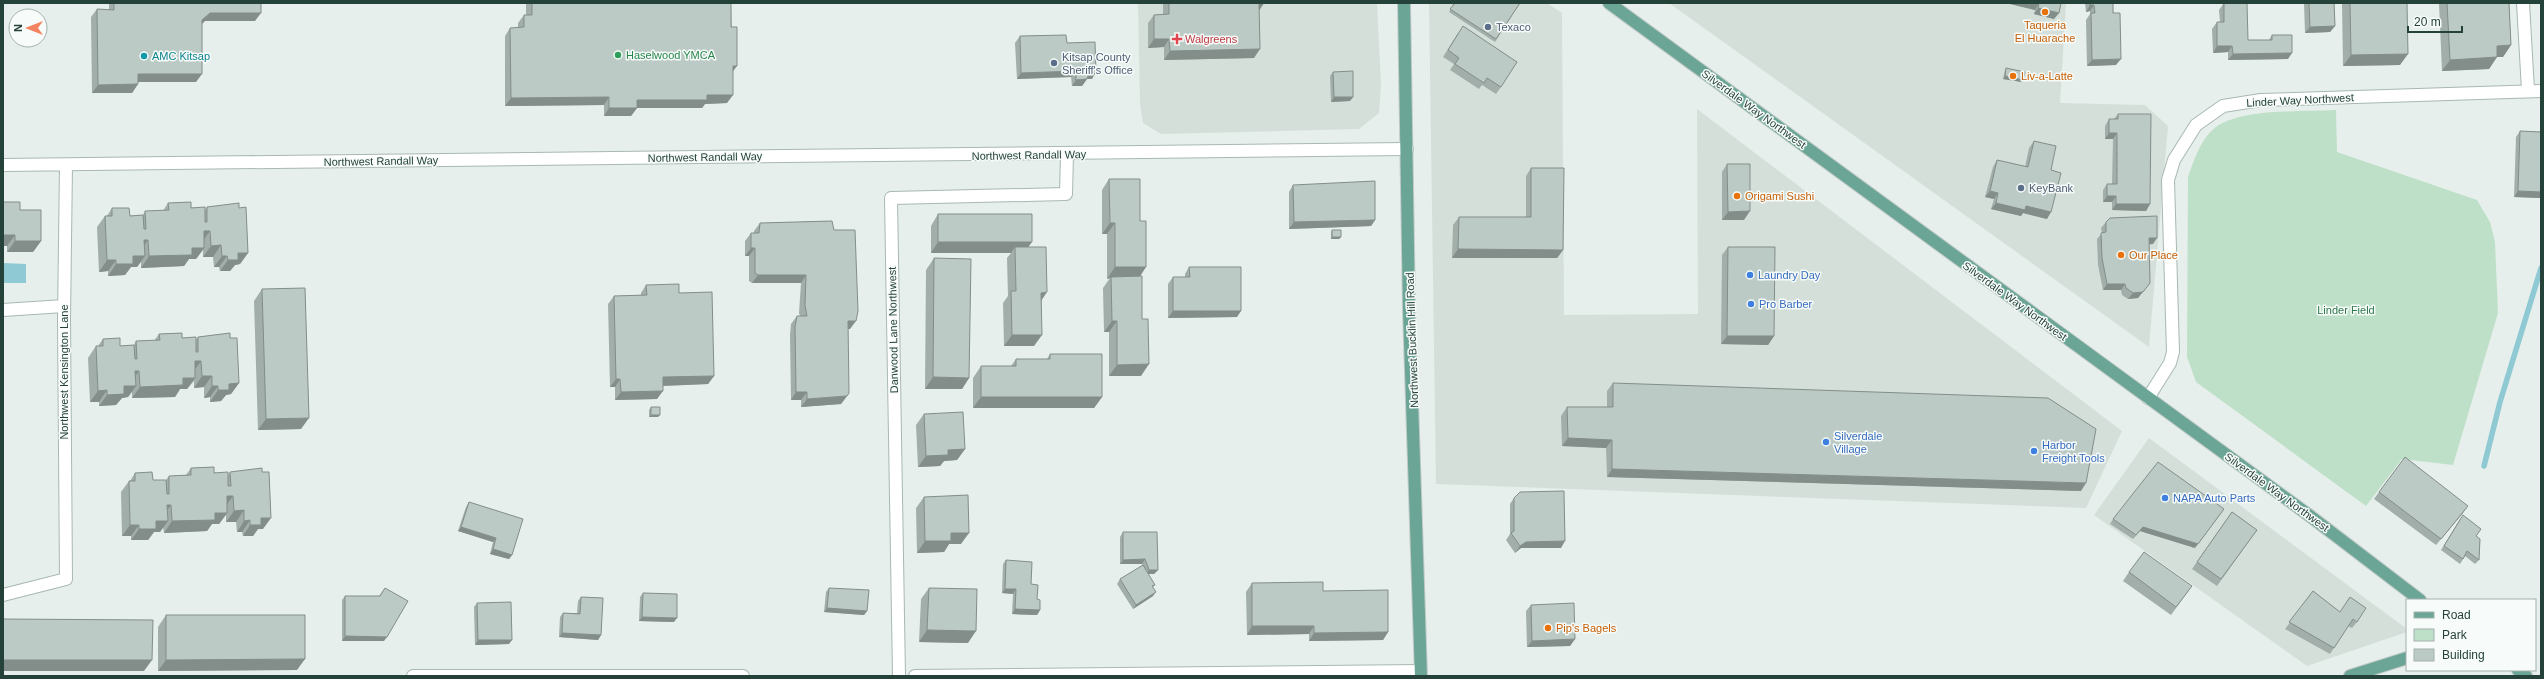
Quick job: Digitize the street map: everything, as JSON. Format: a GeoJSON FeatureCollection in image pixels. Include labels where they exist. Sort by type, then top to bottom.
{"type":"FeatureCollection","features":[{"type":"Feature","properties":{"kind":"main road","name":"Northwest Bucklin Hill Road"},"geometry":{"type":"LineString","coordinates":[[1404,3],[1421,674]]}},
{"type":"Feature","properties":{"kind":"main road","name":"Silverdale Way Northwest"},"geometry":{"type":"LineString","coordinates":[[1610,3],[2148,398],[2419,599]]}},
{"type":"Feature","properties":{"kind":"main road"},"geometry":{"type":"LineString","coordinates":[[2350,676],[2406,658]]}},
{"type":"Feature","properties":{"kind":"street"},"geometry":{"type":"LineString","coordinates":[[2523,3],[2528,90]]}},
{"type":"Feature","properties":{"kind":"street","name":"Linder Way Northwest"},"geometry":{"type":"LineString","coordinates":[[2148,398],[2170,363],[2173,352],[2168,180],[2174,160],[2196,125],[2223,106],[2261,100],[2528,90],[2541,91]]}},
{"type":"Feature","properties":{"kind":"street","name":"Northwest Randall Way"},"geometry":{"type":"LineString","coordinates":[[3,165],[66,166],[1407,149]]}},
{"type":"Feature","properties":{"kind":"street","name":"Danwood Lane Northwest"},"geometry":{"type":"LineString","coordinates":[[899,676],[890,198],[1066,194],[1067,154]]}},
{"type":"Feature","properties":{"kind":"street","name":"Northwest Kensington Lane"},"geometry":{"type":"LineString","coordinates":[[3,595],[66,578],[64,306],[66,166]]}},
{"type":"Feature","properties":{"kind":"street"},"geometry":{"type":"LineString","coordinates":[[3,310],[64,306]]}},
{"type":"Feature","properties":{"kind":"street"},"geometry":{"type":"LineString","coordinates":[[915,676],[1421,674]]}},
{"type":"Feature","properties":{"kind":"street"},"geometry":{"type":"LineString","coordinates":[[413,676],[743,676]]}},
{"type":"Feature","properties":{"kind":"shaded area"},"geometry":{"type":"Polygon","coordinates":[[[1138,3],[1377,3],[1381,84],[1379,113],[1359,129],[1161,134],[1143,123],[1140,104],[1138,3]]]}},
{"type":"Feature","properties":{"kind":"shaded area"},"geometry":{"type":"Polygon","coordinates":[[[1429,3],[1547,3],[1562,13],[1564,315],[1698,314],[1697,109],[2122,431],[2086,508],[1436,484],[1429,3]]]}},
{"type":"Feature","properties":{"kind":"shaded area"},"geometry":{"type":"Polygon","coordinates":[[[1669,3],[2066,3],[2060,103],[2145,105],[2168,126],[2149,347],[1669,3]]]}},
{"type":"Feature","properties":{"kind":"shaded area"},"geometry":{"type":"Polygon","coordinates":[[[2149,438],[2406,628],[2406,632],[2307,666],[2094,515],[2149,438]]]}},
{"type":"Feature","properties":{"kind":"green space","name":"Linder Field"},"geometry":{"type":"Polygon","coordinates":[[[2336,110],[2337,152],[2477,200],[2490,222],[2495,242],[2498,313],[2453,465],[2402,459],[2366,506],[2196,382],[2187,357],[2188,177],[2202,143],[2216,127],[2228,121],[2242,117],[2274,112],[2336,110]]]}},
{"type":"Feature","properties":{"kind":"water"},"geometry":{"type":"Polygon","coordinates":[[[3,263],[26,264],[26,283],[3,283],[3,263]]]}},
{"type":"Feature","properties":{"kind":"building","name":"AMC Kitsap"},"geometry":{"type":"Polygon","coordinates":[[[114,3],[261,3],[261,13],[210,13],[202,20],[202,74],[138,74],[138,84],[98,85],[97,9],[114,10],[114,3]]]}},
{"type":"Feature","properties":{"kind":"building","name":"Haselwood YMCA"},"geometry":{"type":"Polygon","coordinates":[[[532,3],[731,3],[731,27],[737,27],[737,66],[733,66],[733,95],[707,95],[707,100],[637,100],[637,108],[609,108],[609,97],[511,98],[510,28],[524,27],[524,15],[532,15],[532,3]]]}},
{"type":"Feature","properties":{"kind":"building","name":"Walgreens"},"geometry":{"type":"Polygon","coordinates":[[[1169,3],[1264,3],[1259,4],[1260,49],[1170,51],[1169,39],[1154,39],[1154,15],[1169,14],[1169,3]]]}},
{"type":"Feature","properties":{"kind":"building","name":"Texaco"},"geometry":{"type":"Polygon","coordinates":[[[1455,3],[1520,3],[1496,39],[1450,9],[1455,3]]]}},
{"type":"Feature","properties":{"kind":"building"},"geometry":{"type":"Polygon","coordinates":[[[2039,3],[2061,3],[2059,13],[2038,8],[2039,3]]]}},
{"type":"Feature","properties":{"kind":"building"},"geometry":{"type":"Polygon","coordinates":[[[2090,3],[2113,3],[2113,13],[2120,13],[2121,59],[2092,60],[2091,13],[2095,13],[2094,5],[2090,5],[2090,3]]]}},
{"type":"Feature","properties":{"kind":"building"},"geometry":{"type":"Polygon","coordinates":[[[2224,3],[2247,3],[2248,40],[2272,40],[2272,35],[2292,35],[2292,53],[2233,54],[2232,46],[2217,46],[2217,22],[2224,22],[2224,3]]]}},
{"type":"Feature","properties":{"kind":"building"},"geometry":{"type":"Polygon","coordinates":[[[2309,3],[2334,3],[2335,26],[2310,27],[2309,3]]]}},
{"type":"Feature","properties":{"kind":"building"},"geometry":{"type":"Polygon","coordinates":[[[2350,3],[2407,3],[2408,54],[2351,55],[2350,3]]]}},
{"type":"Feature","properties":{"kind":"building"},"geometry":{"type":"Polygon","coordinates":[[[2447,3],[2509,3],[2511,45],[2497,46],[2497,57],[2450,60],[2447,3]]]}},
{"type":"Feature","properties":{"kind":"building"},"geometry":{"type":"Polygon","coordinates":[[[1463,26],[1517,62],[1501,87],[1487,78],[1484,83],[1455,64],[1459,58],[1448,50],[1463,26]]]}},
{"type":"Feature","properties":{"kind":"building","name":"Kitsap County Sheriff's Office"},"geometry":{"type":"Polygon","coordinates":[[[1066,35],[1067,43],[1095,42],[1096,72],[1089,73],[1087,79],[1076,80],[1076,71],[1021,73],[1020,36],[1066,35]]]}},
{"type":"Feature","properties":{"kind":"building","name":"Liv-a-Latte"},"geometry":{"type":"Polygon","coordinates":[[[2006,68],[2025,72],[2023,80],[2005,76],[2006,68]]]}},
{"type":"Feature","properties":{"kind":"building"},"geometry":{"type":"Polygon","coordinates":[[[1353,71],[1353,97],[1334,97],[1333,72],[1353,71]]]}},
{"type":"Feature","properties":{"kind":"building"},"geometry":{"type":"Polygon","coordinates":[[[2118,114],[2151,114],[2150,204],[2116,204],[2116,196],[2107,196],[2107,184],[2117,184],[2117,133],[2109,133],[2109,119],[2118,119],[2118,114]]]}},
{"type":"Feature","properties":{"kind":"building"},"geometry":{"type":"Polygon","coordinates":[[[2520,131],[2541,132],[2541,192],[2518,191],[2520,131]]]}},
{"type":"Feature","properties":{"kind":"building","name":"KeyBank"},"geometry":{"type":"Polygon","coordinates":[[[2034,141],[2056,146],[2051,170],[2061,173],[2051,212],[2026,206],[2025,210],[1996,203],[1998,193],[1990,191],[1997,160],[2028,167],[2034,141]]]}},
{"type":"Feature","properties":{"kind":"building"},"geometry":{"type":"Polygon","coordinates":[[[1727,164],[1750,164],[1750,211],[1728,212],[1727,164]]]}},
{"type":"Feature","properties":{"kind":"building"},"geometry":{"type":"Polygon","coordinates":[[[1531,168],[1564,168],[1563,250],[1458,249],[1459,217],[1531,217],[1531,168]]]}},
{"type":"Feature","properties":{"kind":"building"},"geometry":{"type":"Polygon","coordinates":[[[1109,179],[1140,179],[1140,221],[1146,221],[1146,267],[1115,267],[1115,223],[1110,223],[1109,179]]]}},
{"type":"Feature","properties":{"kind":"building"},"geometry":{"type":"Polygon","coordinates":[[[1375,181],[1375,220],[1294,222],[1293,185],[1375,181]]]}},
{"type":"Feature","properties":{"kind":"building"},"geometry":{"type":"Polygon","coordinates":[[[3,202],[20,202],[20,210],[41,210],[41,241],[15,241],[15,235],[3,235],[3,202]]]}},
{"type":"Feature","properties":{"kind":"building"},"geometry":{"type":"Polygon","coordinates":[[[191,202],[191,208],[205,207],[205,222],[207,222],[207,207],[239,203],[239,208],[246,207],[248,253],[238,253],[238,260],[228,260],[227,256],[222,256],[221,245],[211,246],[210,231],[204,231],[204,248],[192,248],[192,255],[149,256],[148,240],[144,240],[145,256],[133,256],[133,264],[116,264],[116,260],[107,260],[105,216],[112,216],[112,208],[129,208],[130,216],[143,215],[144,229],[146,229],[145,211],[169,210],[168,203],[191,202]]]}},
{"type":"Feature","properties":{"kind":"building"},"geometry":{"type":"Polygon","coordinates":[[[938,214],[1032,214],[1032,242],[938,242],[938,214]]]}},
{"type":"Feature","properties":{"kind":"building","name":"Our Place"},"geometry":{"type":"Polygon","coordinates":[[[2157,216],[2157,238],[2149,238],[2150,283],[2143,292],[2133,293],[2126,288],[2125,284],[2107,284],[2102,258],[2101,233],[2106,232],[2106,222],[2110,218],[2157,216]]]}},
{"type":"Feature","properties":{"kind":"building"},"geometry":{"type":"Polygon","coordinates":[[[832,221],[834,230],[855,230],[858,311],[856,321],[848,321],[849,393],[847,396],[807,399],[807,392],[796,392],[795,327],[797,316],[807,316],[805,305],[806,275],[758,275],[755,273],[755,248],[751,248],[751,233],[759,233],[760,223],[832,221]]]}},
{"type":"Feature","properties":{"kind":"building"},"geometry":{"type":"Polygon","coordinates":[[[1332,230],[1341,230],[1341,237],[1332,237],[1332,230]]]}},
{"type":"Feature","properties":{"kind":"building"},"geometry":{"type":"Polygon","coordinates":[[[1015,247],[1046,247],[1047,292],[1041,293],[1042,335],[1012,335],[1011,291],[1016,291],[1015,247]]]}},
{"type":"Feature","properties":{"kind":"building"},"geometry":{"type":"Polygon","coordinates":[[[1728,247],[1775,247],[1774,336],[1727,336],[1728,247]]]}},
{"type":"Feature","properties":{"kind":"building"},"geometry":{"type":"Polygon","coordinates":[[[934,258],[971,259],[969,378],[933,377],[934,258]]]}},
{"type":"Feature","properties":{"kind":"building"},"geometry":{"type":"Polygon","coordinates":[[[1189,267],[1241,267],[1241,311],[1173,311],[1173,277],[1190,277],[1189,267]]]}},
{"type":"Feature","properties":{"kind":"building"},"geometry":{"type":"Polygon","coordinates":[[[1142,276],[1142,319],[1148,319],[1149,364],[1117,365],[1117,321],[1112,321],[1111,277],[1142,276]]]}},
{"type":"Feature","properties":{"kind":"building"},"geometry":{"type":"Polygon","coordinates":[[[679,284],[679,293],[712,292],[714,376],[663,377],[663,391],[621,392],[620,379],[616,379],[614,296],[647,295],[646,285],[679,284]]]}},
{"type":"Feature","properties":{"kind":"building"},"geometry":{"type":"Polygon","coordinates":[[[305,288],[309,418],[266,419],[262,289],[305,288]]]}},
{"type":"Feature","properties":{"kind":"building"},"geometry":{"type":"Polygon","coordinates":[[[182,333],[182,338],[196,337],[196,352],[198,352],[198,337],[230,333],[230,338],[237,338],[239,383],[229,384],[229,390],[218,390],[218,386],[212,386],[212,376],[202,376],[201,361],[195,361],[195,378],[183,378],[183,385],[140,387],[139,371],[135,371],[136,386],[124,386],[124,394],[107,395],[107,390],[98,391],[96,346],[103,346],[103,339],[120,338],[120,346],[134,345],[135,359],[137,359],[136,341],[160,340],[159,334],[182,333]]]}},
{"type":"Feature","properties":{"kind":"building"},"geometry":{"type":"Polygon","coordinates":[[[1050,354],[1102,354],[1102,397],[981,397],[981,366],[1016,366],[1016,359],[1050,359],[1050,354]]]}},
{"type":"Feature","properties":{"kind":"building","name":"Silverdale Village"},"geometry":{"type":"Polygon","coordinates":[[[1613,383],[2048,398],[2096,429],[2086,483],[1612,469],[1612,440],[1568,438],[1567,407],[1613,407],[1613,383]]]}},
{"type":"Feature","properties":{"kind":"building"},"geometry":{"type":"Polygon","coordinates":[[[651,407],[660,407],[660,415],[651,415],[651,407]]]}},
{"type":"Feature","properties":{"kind":"building"},"geometry":{"type":"Polygon","coordinates":[[[963,412],[965,449],[948,450],[948,455],[926,456],[924,414],[963,412]]]}},
{"type":"Feature","properties":{"kind":"building"},"geometry":{"type":"Polygon","coordinates":[[[2405,457],[2468,506],[2441,539],[2379,492],[2405,457]]]}},
{"type":"Feature","properties":{"kind":"building","name":"NAPA Auto Parts"},"geometry":{"type":"Polygon","coordinates":[[[2158,462],[2224,509],[2198,544],[2143,527],[2136,535],[2113,519],[2158,462]]]}},
{"type":"Feature","properties":{"kind":"building"},"geometry":{"type":"Polygon","coordinates":[[[214,467],[214,473],[228,472],[228,486],[231,486],[230,472],[262,468],[262,472],[269,472],[271,518],[261,518],[261,525],[250,525],[250,520],[244,521],[244,510],[234,511],[233,496],[227,496],[227,513],[215,513],[215,520],[172,521],[171,505],[167,505],[168,521],[156,521],[156,529],[139,529],[139,525],[130,525],[129,481],[135,481],[135,473],[152,472],[153,480],[166,480],[167,494],[169,494],[169,476],[191,475],[191,468],[214,467]]]}},
{"type":"Feature","properties":{"kind":"building"},"geometry":{"type":"Polygon","coordinates":[[[1564,491],[1565,541],[1526,542],[1520,546],[1511,533],[1514,531],[1514,498],[1520,492],[1564,491]]]}},
{"type":"Feature","properties":{"kind":"building"},"geometry":{"type":"Polygon","coordinates":[[[968,495],[969,533],[951,533],[951,541],[925,541],[924,497],[968,495]]]}},
{"type":"Feature","properties":{"kind":"building"},"geometry":{"type":"Polygon","coordinates":[[[469,502],[523,519],[512,555],[493,549],[496,538],[461,527],[469,502]]]}},
{"type":"Feature","properties":{"kind":"building"},"geometry":{"type":"Polygon","coordinates":[[[2232,512],[2257,530],[2221,579],[2197,562],[2232,512]]]}},
{"type":"Feature","properties":{"kind":"building"},"geometry":{"type":"Polygon","coordinates":[[[2463,515],[2481,529],[2476,536],[2480,539],[2479,560],[2467,551],[2463,559],[2444,546],[2463,515]]]}},
{"type":"Feature","properties":{"kind":"building"},"geometry":{"type":"Polygon","coordinates":[[[1123,532],[1157,532],[1158,570],[1149,570],[1145,559],[1123,560],[1123,532]]]}},
{"type":"Feature","properties":{"kind":"building"},"geometry":{"type":"Polygon","coordinates":[[[2144,552],[2192,586],[2176,607],[2129,572],[2144,552]]]}},
{"type":"Feature","properties":{"kind":"building"},"geometry":{"type":"Polygon","coordinates":[[[1006,560],[1032,562],[1031,584],[1038,585],[1037,599],[1040,600],[1040,610],[1015,609],[1016,589],[1005,589],[1006,560]]]}},
{"type":"Feature","properties":{"kind":"building"},"geometry":{"type":"Polygon","coordinates":[[[1143,565],[1155,585],[1152,586],[1156,592],[1136,605],[1120,579],[1143,565]]]}},
{"type":"Feature","properties":{"kind":"building"},"geometry":{"type":"Polygon","coordinates":[[[1323,582],[1323,591],[1388,590],[1388,632],[1314,633],[1314,626],[1252,626],[1252,583],[1323,582]]]}},
{"type":"Feature","properties":{"kind":"building"},"geometry":{"type":"Polygon","coordinates":[[[385,588],[408,601],[387,637],[345,636],[345,596],[380,596],[385,588]]]}},
{"type":"Feature","properties":{"kind":"building"},"geometry":{"type":"Polygon","coordinates":[[[829,588],[869,590],[867,611],[827,608],[829,588]]]}},
{"type":"Feature","properties":{"kind":"building"},"geometry":{"type":"Polygon","coordinates":[[[929,588],[977,589],[976,631],[927,630],[929,588]]]}},
{"type":"Feature","properties":{"kind":"building"},"geometry":{"type":"Polygon","coordinates":[[[2313,591],[2340,612],[2350,597],[2366,608],[2357,622],[2353,619],[2334,648],[2289,622],[2313,591]]]}},
{"type":"Feature","properties":{"kind":"building"},"geometry":{"type":"Polygon","coordinates":[[[643,593],[677,594],[677,618],[642,617],[643,593]]]}},
{"type":"Feature","properties":{"kind":"building"},"geometry":{"type":"Polygon","coordinates":[[[581,597],[603,598],[601,635],[562,633],[563,613],[580,614],[581,597]]]}},
{"type":"Feature","properties":{"kind":"building"},"geometry":{"type":"Polygon","coordinates":[[[511,602],[512,640],[478,640],[477,603],[511,602]]]}},
{"type":"Feature","properties":{"kind":"building","name":"Pip's Bagels"},"geometry":{"type":"Polygon","coordinates":[[[1574,603],[1575,639],[1532,641],[1531,605],[1574,603]]]}},
{"type":"Feature","properties":{"kind":"building"},"geometry":{"type":"Polygon","coordinates":[[[166,615],[305,615],[305,659],[166,660],[166,615]]]}},
{"type":"Feature","properties":{"kind":"building"},"geometry":{"type":"Polygon","coordinates":[[[3,619],[153,620],[152,660],[3,660],[3,619]]]}},
{"type":"Feature","properties":{"kind":"waterway"},"geometry":{"type":"LineString","coordinates":[[2484,466],[2500,402],[2541,268]]}},
{"type":"Feature","properties":{"kind":"place","name":"Taqueria El Huarache"},"geometry":{"type":"Point","coordinates":[2045,12]}},
{"type":"Feature","properties":{"kind":"place","name":"Texaco"},"geometry":{"type":"Point","coordinates":[1488,27]}},
{"type":"Feature","properties":{"kind":"place","name":"Walgreens"},"geometry":{"type":"Point","coordinates":[1177,39]}},
{"type":"Feature","properties":{"kind":"place","name":"Haselwood YMCA"},"geometry":{"type":"Point","coordinates":[618,55]}},
{"type":"Feature","properties":{"kind":"place","name":"AMC Kitsap"},"geometry":{"type":"Point","coordinates":[144,56]}},
{"type":"Feature","properties":{"kind":"place","name":"Kitsap County Sheriff's Office"},"geometry":{"type":"Point","coordinates":[1054,63]}},
{"type":"Feature","properties":{"kind":"place","name":"Liv-a-Latte"},"geometry":{"type":"Point","coordinates":[2013,76]}},
{"type":"Feature","properties":{"kind":"place","name":"KeyBank"},"geometry":{"type":"Point","coordinates":[2021,188]}},
{"type":"Feature","properties":{"kind":"place","name":"Origami Sushi"},"geometry":{"type":"Point","coordinates":[1737,196]}},
{"type":"Feature","properties":{"kind":"place","name":"Our Place"},"geometry":{"type":"Point","coordinates":[2121,255]}},
{"type":"Feature","properties":{"kind":"place","name":"Laundry Day"},"geometry":{"type":"Point","coordinates":[1750,275]}},
{"type":"Feature","properties":{"kind":"place","name":"Pro Barber"},"geometry":{"type":"Point","coordinates":[1751,304]}},
{"type":"Feature","properties":{"kind":"place","name":"Silverdale Village"},"geometry":{"type":"Point","coordinates":[1826,442]}},
{"type":"Feature","properties":{"kind":"place","name":"Harbor Freight Tools"},"geometry":{"type":"Point","coordinates":[2034,451]}},
{"type":"Feature","properties":{"kind":"place","name":"NAPA Auto Parts"},"geometry":{"type":"Point","coordinates":[2165,498]}},
{"type":"Feature","properties":{"kind":"place","name":"Pip's Bagels"},"geometry":{"type":"Point","coordinates":[1548,628]}}]}
